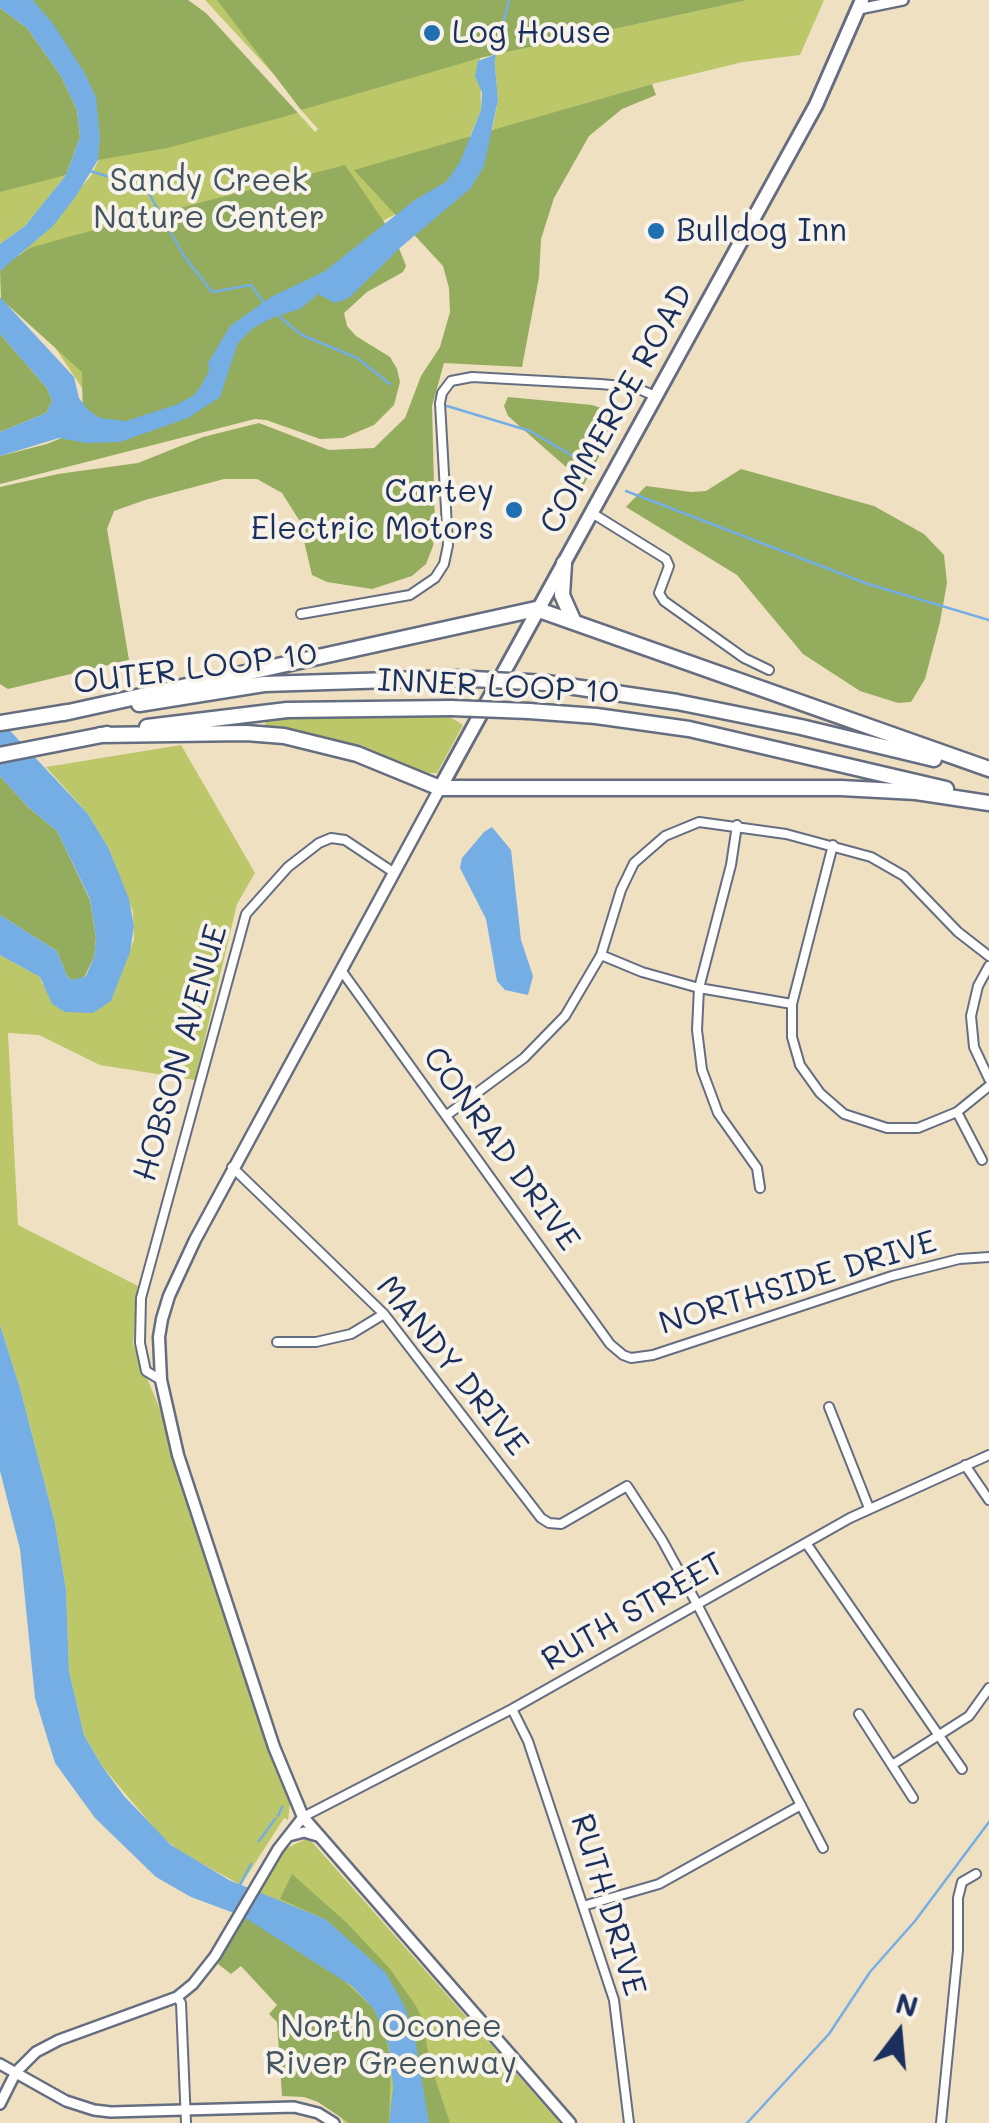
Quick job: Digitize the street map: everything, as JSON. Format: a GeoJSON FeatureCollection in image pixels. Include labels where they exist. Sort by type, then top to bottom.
{"type":"FeatureCollection","features":[{"type":"Feature","properties":{"kind":"highway","name":"COMMERCE ROAD"},"geometry":{"type":"LineString","coordinates":[[440,788],[816,105],[860,4]]}},
{"type":"Feature","properties":{"kind":"highway"},"geometry":{"type":"LineString","coordinates":[[564,562],[562,595],[574,622]]}},
{"type":"Feature","properties":{"kind":"highway"},"geometry":{"type":"LineString","coordinates":[[64,712],[536,608],[989,770]]}},
{"type":"Feature","properties":{"kind":"highway","name":"OUTER LOOP 10"},"geometry":{"type":"LineString","coordinates":[[0,724],[264,684],[455,678],[547,683],[677,702],[989,770]]}},
{"type":"Feature","properties":{"kind":"highway","name":"INNER LOOP 10"},"geometry":{"type":"LineString","coordinates":[[0,755],[172,722],[288,710],[529,711],[689,729],[781,748],[989,802]]}},
{"type":"Feature","properties":{"kind":"highway"},"geometry":{"type":"LineString","coordinates":[[100,735],[246,732],[284,736],[358,754],[440,788],[841,788],[916,792],[989,802]]}},
{"type":"Feature","properties":{"kind":"main road"},"geometry":{"type":"LineString","coordinates":[[440,788],[232,1167],[168,1296],[159,1337],[161,1380],[178,1455],[274,1747],[303,1816],[570,2123]]}},
{"type":"Feature","properties":{"kind":"street"},"geometry":{"type":"LineString","coordinates":[[860,4],[903,0]]}},
{"type":"Feature","properties":{"kind":"street"},"geometry":{"type":"LineString","coordinates":[[300,614],[410,595],[435,578],[444,564],[448,545],[440,404],[442,393],[452,381],[472,377],[630,386],[655,396]]}},
{"type":"Feature","properties":{"kind":"street"},"geometry":{"type":"LineString","coordinates":[[592,514],[666,559],[669,566],[659,593],[664,601],[744,658],[770,670]]}},
{"type":"Feature","properties":{"kind":"street"},"geometry":{"type":"LineString","coordinates":[[447,1115],[524,1058],[564,1016],[601,955],[621,890],[634,864],[666,836],[700,822],[737,825],[871,857],[904,876],[958,932],[989,956]]}},
{"type":"Feature","properties":{"kind":"street"},"geometry":{"type":"LineString","coordinates":[[737,825],[731,865],[699,988],[697,1030],[702,1070],[718,1113],[756,1168],[760,1188]]}},
{"type":"Feature","properties":{"kind":"street","name":"HOBSON AVENUE"},"geometry":{"type":"LineString","coordinates":[[161,1380],[146,1370],[138,1320],[141,1298],[246,914],[288,867],[331,838],[346,840],[393,872]]}},
{"type":"Feature","properties":{"kind":"street"},"geometry":{"type":"LineString","coordinates":[[833,845],[792,1004],[792,1037],[800,1065],[820,1093],[844,1114],[886,1128],[918,1128],[956,1112],[989,1082],[974,1047],[972,1016],[978,986],[989,966]]}},
{"type":"Feature","properties":{"kind":"street"},"geometry":{"type":"LineString","coordinates":[[601,955],[642,972],[699,988],[792,1004]]}},
{"type":"Feature","properties":{"kind":"street","name":"CONRAD DRIVE"},"geometry":{"type":"LineString","coordinates":[[341,970],[610,1344],[622,1355]]}},
{"type":"Feature","properties":{"kind":"street"},"geometry":{"type":"LineString","coordinates":[[956,1112],[982,1160]]}},
{"type":"Feature","properties":{"kind":"street","name":"MANDY DRIVE"},"geometry":{"type":"LineString","coordinates":[[232,1167],[384,1314],[541,1518],[560,1524],[627,1486],[698,1604]]}},
{"type":"Feature","properties":{"kind":"street","name":"NORTHSIDE DRIVE"},"geometry":{"type":"LineString","coordinates":[[622,1355],[631,1358],[653,1354],[892,1276],[959,1259],[989,1257]]}},
{"type":"Feature","properties":{"kind":"street"},"geometry":{"type":"LineString","coordinates":[[277,1342],[316,1342],[351,1334],[384,1314]]}},
{"type":"Feature","properties":{"kind":"street"},"geometry":{"type":"LineString","coordinates":[[829,1407],[869,1508]]}},
{"type":"Feature","properties":{"kind":"street","name":"RUTH STREET"},"geometry":{"type":"LineString","coordinates":[[303,1816],[512,1710],[869,1508],[989,1455]]}},
{"type":"Feature","properties":{"kind":"street"},"geometry":{"type":"LineString","coordinates":[[966,1464],[989,1500]]}},
{"type":"Feature","properties":{"kind":"street"},"geometry":{"type":"LineString","coordinates":[[806,1542],[962,1769]]}},
{"type":"Feature","properties":{"kind":"street"},"geometry":{"type":"LineString","coordinates":[[698,1604],[823,1848]]}},
{"type":"Feature","properties":{"kind":"street"},"geometry":{"type":"LineString","coordinates":[[892,1765],[969,1716],[989,1688]]}},
{"type":"Feature","properties":{"kind":"street","name":"RUTH DRIVE"},"geometry":{"type":"LineString","coordinates":[[512,1710],[528,1742],[615,2003],[630,2123]]}},
{"type":"Feature","properties":{"kind":"street"},"geometry":{"type":"LineString","coordinates":[[859,1714],[913,1798]]}},
{"type":"Feature","properties":{"kind":"street"},"geometry":{"type":"LineString","coordinates":[[584,1906],[659,1884],[802,1805]]}},
{"type":"Feature","properties":{"kind":"street"},"geometry":{"type":"LineString","coordinates":[[0,2104],[16,2072],[36,2052],[177,1997],[202,1974],[278,1849],[303,1816]]}},
{"type":"Feature","properties":{"kind":"street"},"geometry":{"type":"LineString","coordinates":[[286,1837],[304,1832],[321,1837]]}},
{"type":"Feature","properties":{"kind":"street"},"geometry":{"type":"LineString","coordinates":[[940,2123],[958,1950],[958,1898],[962,1882],[976,1874]]}},
{"type":"Feature","properties":{"kind":"street"},"geometry":{"type":"LineString","coordinates":[[177,1997],[181,2003],[186,2123]]}},
{"type":"Feature","properties":{"kind":"street"},"geometry":{"type":"LineString","coordinates":[[0,2064],[66,2101],[94,2110],[294,2107],[318,2113],[334,2123]]}},
{"type":"Feature","properties":{"kind":"green space","name":"Sandy Creek Nature Center"},"geometry":{"type":"Polygon","coordinates":[[[29,0],[179,0],[287,116],[298,113],[315,132],[318,129],[301,110],[305,108],[205,0],[487,0],[476,59],[480,58],[481,110],[470,136],[415,204],[312,258],[88,397],[5,272],[91,176],[99,159],[29,0]]]}},
{"type":"Feature","properties":{"kind":"green space"},"geometry":{"type":"Polygon","coordinates":[[[33,0],[188,0],[206,13],[298,113],[167,148],[98,160],[100,137],[95,97],[84,72],[33,0]]]}},
{"type":"Feature","properties":{"kind":"green space"},"geometry":{"type":"Polygon","coordinates":[[[217,0],[748,0],[480,58],[301,110],[217,0]]]}},
{"type":"Feature","properties":{"kind":"green space"},"geometry":{"type":"Polygon","coordinates":[[[748,0],[824,0],[800,55],[743,62],[652,84],[492,131],[498,100],[494,55],[748,0]]]}},
{"type":"Feature","properties":{"kind":"green space","name":"Sandy Creek Nature Center"},"geometry":{"type":"Polygon","coordinates":[[[0,8],[27,28],[61,76],[77,110],[80,137],[66,175],[0,192],[0,8]]]}},
{"type":"Feature","properties":{"kind":"green space","name":"Sandy Creek Nature Center"},"geometry":{"type":"Polygon","coordinates":[[[0,13],[58,177],[66,175],[25,226],[0,244],[0,13]]]}},
{"type":"Feature","properties":{"kind":"green space"},"geometry":{"type":"Polygon","coordinates":[[[652,84],[656,95],[622,109],[589,136],[554,198],[541,239],[539,277],[522,367],[444,363],[432,406],[435,527],[426,564],[412,576],[372,589],[327,582],[312,575],[299,520],[282,493],[257,479],[224,479],[145,500],[114,511],[107,529],[129,660],[8,689],[0,684],[0,487],[138,463],[203,437],[259,423],[329,450],[374,448],[405,418],[421,376],[440,347],[450,312],[449,288],[443,266],[354,170],[652,84]]]}},
{"type":"Feature","properties":{"kind":"green space"},"geometry":{"type":"Polygon","coordinates":[[[345,165],[395,238],[406,266],[344,313],[347,326],[356,336],[390,357],[397,369],[400,382],[394,405],[374,425],[343,438],[320,439],[255,419],[0,484],[0,456],[47,444],[83,429],[82,372],[1,299],[0,271],[7,263],[30,248],[345,165]]]}},
{"type":"Feature","properties":{"kind":"green space"},"geometry":{"type":"Polygon","coordinates":[[[0,334],[47,388],[52,401],[46,413],[0,432],[0,334]]]}},
{"type":"Feature","properties":{"kind":"green space"},"geometry":{"type":"Polygon","coordinates":[[[508,397],[592,405],[611,411],[619,419],[579,494],[574,474],[508,416],[504,406],[508,397]]]}},
{"type":"Feature","properties":{"kind":"green space"},"geometry":{"type":"Polygon","coordinates":[[[741,469],[874,506],[924,534],[944,555],[947,583],[940,622],[925,679],[911,702],[898,703],[860,691],[803,654],[737,575],[626,507],[646,486],[706,491],[741,469]]]}},
{"type":"Feature","properties":{"kind":"green space"},"geometry":{"type":"Polygon","coordinates":[[[311,716],[448,716],[463,725],[437,773],[421,773],[360,749],[265,725],[266,721],[311,716]]]}},
{"type":"Feature","properties":{"kind":"green space"},"geometry":{"type":"Polygon","coordinates":[[[181,745],[255,873],[237,904],[195,1080],[100,1065],[39,1035],[8,1033],[18,1225],[138,1286],[133,1344],[159,1407],[273,1762],[290,1803],[288,1820],[284,1818],[241,1885],[182,1853],[161,1836],[102,1766],[84,1735],[69,1671],[66,1590],[55,1523],[0,1325],[0,955],[40,977],[42,984],[111,1001],[134,939],[133,912],[109,849],[88,814],[46,767],[181,745]]]}},
{"type":"Feature","properties":{"kind":"green space"},"geometry":{"type":"Polygon","coordinates":[[[0,776],[57,831],[90,900],[96,938],[94,957],[85,976],[79,979],[67,976],[57,951],[0,915],[0,776]]]}},
{"type":"Feature","properties":{"kind":"green space","name":"North Oconee River Greenway"},"geometry":{"type":"Polygon","coordinates":[[[308,1838],[560,2123],[344,2123],[286,2005],[227,1951],[283,1850],[308,1838]]]}},
{"type":"Feature","properties":{"kind":"green space"},"geometry":{"type":"Polygon","coordinates":[[[292,1874],[347,1923],[390,1969],[416,2006],[450,2123],[429,2123],[385,1973],[325,1919],[280,1899],[292,1874]]]}},
{"type":"Feature","properties":{"kind":"green space"},"geometry":{"type":"Polygon","coordinates":[[[244,1917],[337,1974],[374,2009],[391,2061],[389,2123],[349,2123],[318,2102],[282,2096],[277,2022],[269,2014],[277,2005],[241,1966],[231,1974],[218,1964],[244,1917]]]}},
{"type":"Feature","properties":{"kind":"water"},"geometry":{"type":"Polygon","coordinates":[[[0,0],[33,0],[54,25],[96,97],[100,137],[98,160],[76,196],[53,226],[0,271],[0,244],[25,226],[66,175],[80,137],[77,110],[61,76],[27,28],[0,8],[0,0]]]}},
{"type":"Feature","properties":{"kind":"water"},"geometry":{"type":"Polygon","coordinates":[[[494,55],[498,100],[484,166],[470,189],[401,247],[349,298],[335,303],[318,294],[300,309],[253,328],[238,343],[220,397],[188,418],[120,442],[86,443],[59,438],[0,456],[0,432],[46,413],[52,401],[47,388],[0,334],[0,297],[74,377],[79,398],[100,418],[126,421],[178,404],[201,386],[209,371],[208,363],[230,326],[271,297],[325,271],[416,199],[446,182],[460,162],[481,110],[482,93],[475,76],[478,61],[494,55]]]}},
{"type":"Feature","properties":{"kind":"water"},"geometry":{"type":"Polygon","coordinates":[[[0,720],[88,814],[109,849],[129,899],[134,926],[130,952],[111,1001],[93,1013],[65,1012],[52,1004],[40,977],[0,955],[0,915],[57,951],[72,980],[86,976],[96,938],[90,899],[57,831],[0,776],[0,720]]]}},
{"type":"Feature","properties":{"kind":"water"},"geometry":{"type":"Polygon","coordinates":[[[492,827],[511,850],[521,940],[533,976],[528,995],[505,990],[497,981],[486,919],[460,868],[462,858],[492,827]]]}},
{"type":"Feature","properties":{"kind":"water"},"geometry":{"type":"Polygon","coordinates":[[[0,1325],[55,1523],[66,1590],[69,1671],[84,1735],[124,1796],[171,1845],[229,1880],[325,1919],[385,1972],[414,2032],[429,2123],[389,2123],[393,2088],[389,2047],[374,2009],[352,1986],[242,1916],[191,1897],[156,1877],[95,1818],[55,1763],[35,1698],[20,1549],[0,1471],[0,1325]]]}},
{"type":"Feature","properties":{"kind":"waterway"},"geometry":{"type":"LineString","coordinates":[[493,62],[509,0]]}},
{"type":"Feature","properties":{"kind":"waterway"},"geometry":{"type":"LineString","coordinates":[[90,171],[146,188],[184,256],[212,292],[251,285],[263,302]]}},
{"type":"Feature","properties":{"kind":"waterway"},"geometry":{"type":"LineString","coordinates":[[276,314],[302,335],[357,358],[390,384]]}},
{"type":"Feature","properties":{"kind":"waterway"},"geometry":{"type":"LineString","coordinates":[[447,406],[530,431],[592,467]]}},
{"type":"Feature","properties":{"kind":"waterway"},"geometry":{"type":"LineString","coordinates":[[626,491],[868,584],[989,620]]}},
{"type":"Feature","properties":{"kind":"waterway"},"geometry":{"type":"LineString","coordinates":[[278,1816],[282,1807]]}},
{"type":"Feature","properties":{"kind":"waterway"},"geometry":{"type":"LineString","coordinates":[[259,1841],[275,1819]]}},
{"type":"Feature","properties":{"kind":"waterway"},"geometry":{"type":"LineString","coordinates":[[747,2123],[829,2034],[870,1972],[915,1921],[989,1822]]}},
{"type":"Feature","properties":{"kind":"waterway"},"geometry":{"type":"LineString","coordinates":[[240,1885],[251,1864]]}},
{"type":"Feature","properties":{"kind":"place","name":"Log House"},"geometry":{"type":"Point","coordinates":[432,33]}},
{"type":"Feature","properties":{"kind":"place","name":"Bulldog Inn"},"geometry":{"type":"Point","coordinates":[656,231]}},
{"type":"Feature","properties":{"kind":"place","name":"Cartey Electric Motors"},"geometry":{"type":"Point","coordinates":[514,510]}}]}
